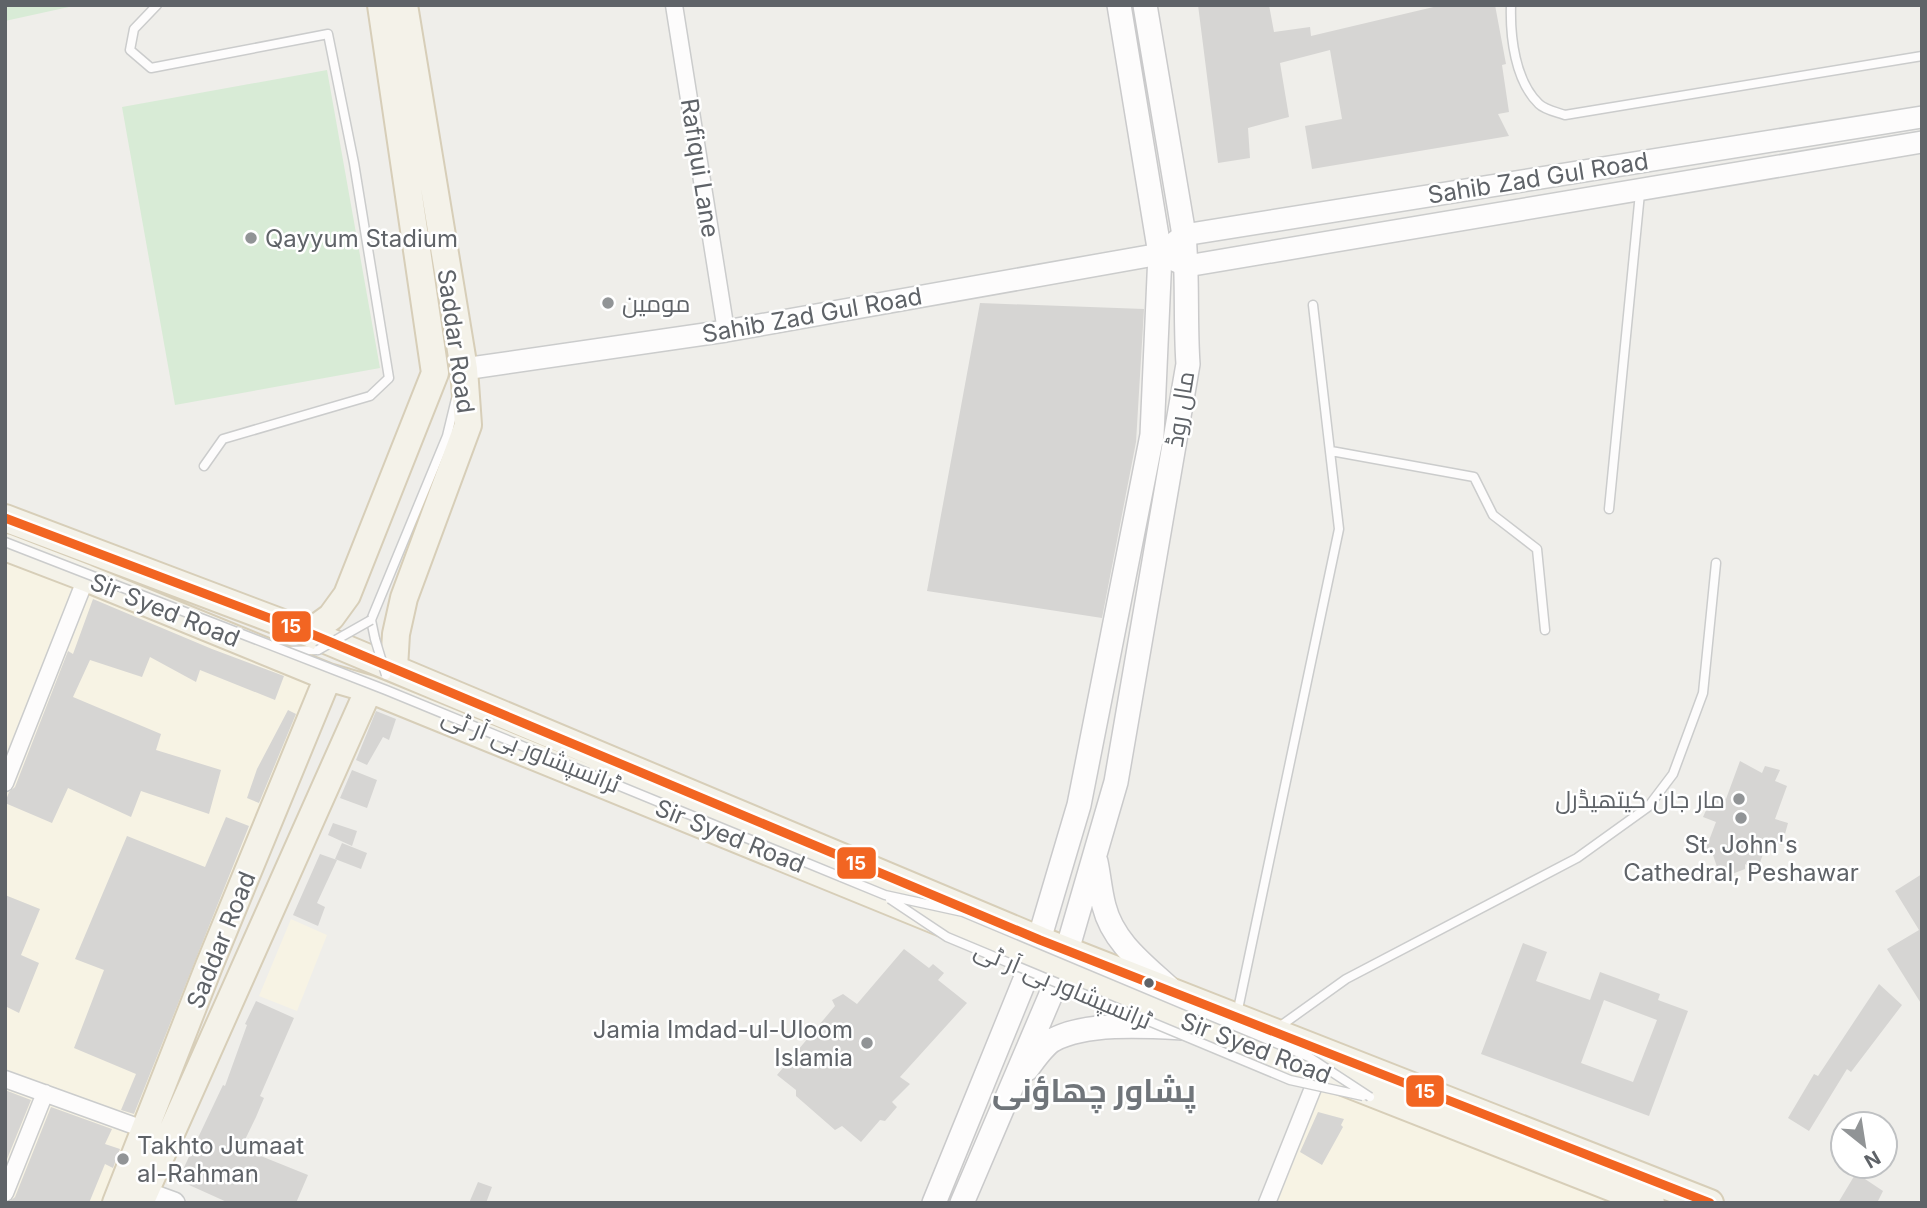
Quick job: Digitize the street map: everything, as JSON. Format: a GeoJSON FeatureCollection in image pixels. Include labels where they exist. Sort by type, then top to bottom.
{"type":"FeatureCollection","features":[{"type":"Feature","properties":{"kind":"main road","name":"Saddar Road"},"geometry":{"type":"LineString","coordinates":[[381,5],[468,425],[404,598],[396,634],[394,668]]}},
{"type":"Feature","properties":{"kind":"main road","name":"Saddar Road"},"geometry":{"type":"LineString","coordinates":[[309,633],[331,617],[347,595],[435,373],[404,5]]}},
{"type":"Feature","properties":{"kind":"main road","name":"مال روڈ"},"geometry":{"type":"LineString","coordinates":[[934,1203],[1037,950],[1079,805],[1152,435],[1160,254],[1119,5]]}},
{"type":"Feature","properties":{"kind":"main road","name":"مال روڈ"},"geometry":{"type":"LineString","coordinates":[[962,1203],[1064,961],[1116,782],[1188,364],[1184,235],[1145,5]]}},
{"type":"Feature","properties":{"kind":"main road","name":"Sir Syed Road"},"geometry":{"type":"LineString","coordinates":[[5,518],[394,668],[649,789],[1064,961],[1212,1030],[1640,1202]]}},
{"type":"Feature","properties":{"kind":"main road","name":"Sir Syed Road"},"geometry":{"type":"LineString","coordinates":[[5,544],[328,677],[369,689],[649,789]]}},
{"type":"Feature","properties":{"kind":"main road"},"geometry":{"type":"LineString","coordinates":[[234,639],[246,610]]}},
{"type":"Feature","properties":{"kind":"main road","name":"Saddar Road"},"geometry":{"type":"LineString","coordinates":[[131,1195],[146,1130],[209,966],[328,677]]}},
{"type":"Feature","properties":{"kind":"main road","name":"Saddar Road"},"geometry":{"type":"LineString","coordinates":[[131,1195],[369,689]]}},
{"type":"Feature","properties":{"kind":"main road"},"geometry":{"type":"LineString","coordinates":[[1095,855],[1104,908],[1114,930],[1129,951],[1175,993]]}},
{"type":"Feature","properties":{"kind":"main road","name":"Sir Syed Road"},"geometry":{"type":"LineString","coordinates":[[1064,961],[1175,993],[1710,1203]]}},
{"type":"Feature","properties":{"kind":"main road"},"geometry":{"type":"LineString","coordinates":[[1010,1088],[1050,1041],[1078,1031],[1124,1027],[1212,1030]]}},
{"type":"Feature","properties":{"kind":"street","name":"Rafiqui Lane"},"geometry":{"type":"LineString","coordinates":[[674,5],[726,331]]}},
{"type":"Feature","properties":{"kind":"street","name":"Sahib Zad Gul Road"},"geometry":{"type":"LineString","coordinates":[[459,374],[726,331],[1160,254],[1184,235],[1922,117]]}},
{"type":"Feature","properties":{"kind":"street","name":"Sahib Zad Gul Road"},"geometry":{"type":"LineString","coordinates":[[1187,266],[1922,142]]}},
{"type":"Feature","properties":{"kind":"street"},"geometry":{"type":"LineString","coordinates":[[1160,254],[1187,266]]}},
{"type":"Feature","properties":{"kind":"street"},"geometry":{"type":"LineString","coordinates":[[5,783],[86,578]]}},
{"type":"Feature","properties":{"kind":"street"},"geometry":{"type":"LineString","coordinates":[[1267,1203],[1320,1073]]}},
{"type":"Feature","properties":{"kind":"street"},"geometry":{"type":"LineString","coordinates":[[5,1079],[146,1130]]}},
{"type":"Feature","properties":{"kind":"street"},"geometry":{"type":"LineString","coordinates":[[5,1193],[45,1093]]}},
{"type":"Feature","properties":{"kind":"street"},"geometry":{"type":"LineString","coordinates":[[131,1195],[174,1203]]}},
{"type":"Feature","properties":{"kind":"lane"},"geometry":{"type":"LineString","coordinates":[[157,5],[134,29],[131,50],[151,68],[328,34],[354,163],[389,378],[370,396],[223,439],[204,466]]}},
{"type":"Feature","properties":{"kind":"lane"},"geometry":{"type":"LineString","coordinates":[[1511,5],[1510,32],[1521,76],[1540,106],[1565,115],[1922,56]]}},
{"type":"Feature","properties":{"kind":"lane"},"geometry":{"type":"LineString","coordinates":[[421,190],[421,218]]}},
{"type":"Feature","properties":{"kind":"lane"},"geometry":{"type":"LineString","coordinates":[[421,190],[433,242]]}},
{"type":"Feature","properties":{"kind":"lane"},"geometry":{"type":"LineString","coordinates":[[1609,509],[1640,190]]}},
{"type":"Feature","properties":{"kind":"lane"},"geometry":{"type":"LineString","coordinates":[[1237,1017],[1339,529],[1314,305]]}},
{"type":"Feature","properties":{"kind":"lane"},"geometry":{"type":"LineString","coordinates":[[371,620],[447,436],[459,374]]}},
{"type":"Feature","properties":{"kind":"lane"},"geometry":{"type":"LineString","coordinates":[[1331,451],[1474,477],[1493,515],[1537,550],[1545,630]]}},
{"type":"Feature","properties":{"kind":"lane","name":"ٹرانسپشاور بی آر ٹی"},"geometry":{"type":"LineString","coordinates":[[5,544],[410,700],[885,895],[963,912],[1309,1057],[1370,1097]]}},
{"type":"Feature","properties":{"kind":"lane"},"geometry":{"type":"LineString","coordinates":[[1273,1031],[1346,978],[1577,858],[1648,807],[1674,774],[1703,693],[1716,563]]}},
{"type":"Feature","properties":{"kind":"lane","name":"ٹرانسپشاور بی آر ٹی"},"geometry":{"type":"LineString","coordinates":[[282,651],[318,650],[371,620],[386,676],[410,700]]}},
{"type":"Feature","properties":{"kind":"lane","name":"ٹرانسپشاور بی آر ٹی"},"geometry":{"type":"LineString","coordinates":[[885,895],[947,937],[1290,1080],[1370,1097],[1640,1202]]}},
{"type":"Feature","properties":{"kind":"shaded area"},"geometry":{"type":"Polygon","coordinates":[[[5,550],[328,677],[120,1203],[5,1203],[5,550]]]}},
{"type":"Feature","properties":{"kind":"shaded area"},"geometry":{"type":"Polygon","coordinates":[[[291,919],[327,935],[297,1011],[259,996],[291,919]]]}},
{"type":"Feature","properties":{"kind":"shaded area"},"geometry":{"type":"Polygon","coordinates":[[[1319,1073],[1637,1203],[1267,1203],[1319,1073]]]}},
{"type":"Feature","properties":{"kind":"green space"},"geometry":{"type":"Polygon","coordinates":[[[5,5],[78,5],[5,21],[5,5]]]}},
{"type":"Feature","properties":{"kind":"green space","name":"Qayyum Stadium"},"geometry":{"type":"Polygon","coordinates":[[[327,70],[380,368],[175,405],[122,107],[327,70]]]}},
{"type":"Feature","properties":{"kind":"building"},"geometry":{"type":"Polygon","coordinates":[[[1198,5],[1269,5],[1274,32],[1310,27],[1311,36],[1442,5],[1495,5],[1506,64],[1502,65],[1509,112],[1498,114],[1509,136],[1312,169],[1305,126],[1342,119],[1330,50],[1280,63],[1289,117],[1248,128],[1250,158],[1218,163],[1198,5]]]}},
{"type":"Feature","properties":{"kind":"building"},"geometry":{"type":"Polygon","coordinates":[[[980,303],[1144,309],[1136,442],[1102,618],[927,591],[980,303]]]}},
{"type":"Feature","properties":{"kind":"building"},"geometry":{"type":"Polygon","coordinates":[[[93,599],[284,676],[275,700],[200,670],[196,682],[150,657],[142,677],[90,660],[73,697],[161,734],[156,750],[221,770],[209,814],[141,791],[131,817],[68,788],[52,823],[5,803],[9,792],[15,787],[68,651],[73,654],[93,599]]]}},
{"type":"Feature","properties":{"kind":"building"},"geometry":{"type":"Polygon","coordinates":[[[288,710],[296,714],[259,803],[247,798],[257,769],[288,710]]]}},
{"type":"Feature","properties":{"kind":"building"},"geometry":{"type":"Polygon","coordinates":[[[376,711],[396,719],[389,740],[383,737],[367,765],[356,760],[376,711]]]}},
{"type":"Feature","properties":{"kind":"building","name":"St. John's Cathedral, Peshawar"},"geometry":{"type":"Polygon","coordinates":[[[1740,761],[1762,773],[1765,766],[1780,770],[1775,781],[1787,786],[1775,819],[1788,823],[1782,845],[1768,840],[1757,871],[1745,864],[1745,869],[1724,877],[1719,873],[1713,855],[1705,851],[1716,822],[1703,817],[1713,795],[1726,799],[1740,761]]]}},
{"type":"Feature","properties":{"kind":"building"},"geometry":{"type":"Polygon","coordinates":[[[352,770],[377,780],[367,808],[340,798],[352,770]]]}},
{"type":"Feature","properties":{"kind":"building"},"geometry":{"type":"Polygon","coordinates":[[[226,817],[249,826],[134,1114],[121,1110],[136,1074],[74,1048],[104,970],[75,959],[127,836],[205,867],[226,817]]]}},
{"type":"Feature","properties":{"kind":"building"},"geometry":{"type":"Polygon","coordinates":[[[333,823],[357,831],[352,846],[328,835],[333,823]]]}},
{"type":"Feature","properties":{"kind":"building"},"geometry":{"type":"Polygon","coordinates":[[[342,843],[367,853],[361,869],[335,859],[342,843]]]}},
{"type":"Feature","properties":{"kind":"building"},"geometry":{"type":"Polygon","coordinates":[[[320,854],[337,860],[317,903],[325,907],[318,926],[293,915],[320,854]]]}},
{"type":"Feature","properties":{"kind":"building"},"geometry":{"type":"Polygon","coordinates":[[[1922,874],[1922,1005],[1887,949],[1919,930],[1895,891],[1922,874]]]}},
{"type":"Feature","properties":{"kind":"building"},"geometry":{"type":"Polygon","coordinates":[[[5,895],[40,909],[21,955],[39,963],[19,1013],[5,1006],[5,895]]]}},
{"type":"Feature","properties":{"kind":"building"},"geometry":{"type":"Polygon","coordinates":[[[1523,943],[1547,952],[1536,981],[1590,1000],[1600,972],[1660,994],[1658,1000],[1688,1011],[1649,1116],[1481,1054],[1523,943]],[[1604,1000],[1581,1063],[1633,1082],[1657,1020],[1604,1000]]]}},
{"type":"Feature","properties":{"kind":"building","name":"Jamia Imdad-ul-Uloom Islamia"},"geometry":{"type":"Polygon","coordinates":[[[904,949],[929,968],[933,964],[944,973],[938,980],[967,1003],[900,1077],[910,1084],[892,1102],[897,1107],[885,1121],[880,1120],[861,1142],[842,1126],[835,1130],[796,1096],[796,1090],[777,1075],[835,1006],[832,1000],[843,994],[857,1004],[904,949]]]}},
{"type":"Feature","properties":{"kind":"building"},"geometry":{"type":"Polygon","coordinates":[[[1879,984],[1902,1005],[1851,1072],[1847,1069],[1809,1131],[1788,1118],[1814,1074],[1818,1076],[1879,984]]]}},
{"type":"Feature","properties":{"kind":"building"},"geometry":{"type":"Polygon","coordinates":[[[256,1001],[294,1018],[260,1096],[264,1098],[241,1148],[308,1175],[296,1203],[229,1203],[178,1180],[223,1085],[225,1086],[247,1025],[245,1024],[256,1001]]]}},
{"type":"Feature","properties":{"kind":"building"},"geometry":{"type":"Polygon","coordinates":[[[5,1090],[31,1100],[5,1164],[5,1090]]]}},
{"type":"Feature","properties":{"kind":"building"},"geometry":{"type":"Polygon","coordinates":[[[51,1107],[112,1129],[105,1144],[120,1149],[113,1168],[105,1164],[89,1203],[8,1203],[15,1197],[51,1107]]]}},
{"type":"Feature","properties":{"kind":"building"},"geometry":{"type":"Polygon","coordinates":[[[1318,1112],[1344,1119],[1341,1125],[1343,1127],[1322,1165],[1300,1152],[1318,1112]]]}},
{"type":"Feature","properties":{"kind":"building"},"geometry":{"type":"Polygon","coordinates":[[[1852,1180],[1866,1180],[1883,1191],[1877,1203],[1838,1203],[1852,1180]]]}},
{"type":"Feature","properties":{"kind":"building"},"geometry":{"type":"Polygon","coordinates":[[[478,1182],[492,1187],[486,1203],[469,1203],[478,1182]]]}},
{"type":"Feature","properties":{"kind":"transit line","name":"15"},"geometry":{"type":"LineString","coordinates":[[5,518],[309,633],[1040,940],[1710,1203]]}},
{"type":"Feature","properties":{"kind":"place","name":"Qayyum Stadium"},"geometry":{"type":"Point","coordinates":[251,238]}},
{"type":"Feature","properties":{"kind":"place","name":"مومین"},"geometry":{"type":"Point","coordinates":[608,303]}},
{"type":"Feature","properties":{"kind":"place","name":"مار جان کیتھیڈرل"},"geometry":{"type":"Point","coordinates":[1739,799]}},
{"type":"Feature","properties":{"kind":"place","name":"St. John's Cathedral, Peshawar"},"geometry":{"type":"Point","coordinates":[1741,818]}},
{"type":"Feature","properties":{"kind":"place","name":"Jamia Imdad-ul-Uloom Islamia"},"geometry":{"type":"Point","coordinates":[867,1043]}},
{"type":"Feature","properties":{"kind":"place","name":"Takhto Jumaat al-Rahman"},"geometry":{"type":"Point","coordinates":[123,1159]}},
{"type":"Feature","properties":{"kind":"district","name":"پشاور چھاؤنی"},"geometry":{"type":"Point","coordinates":[1094,1090]}}]}
